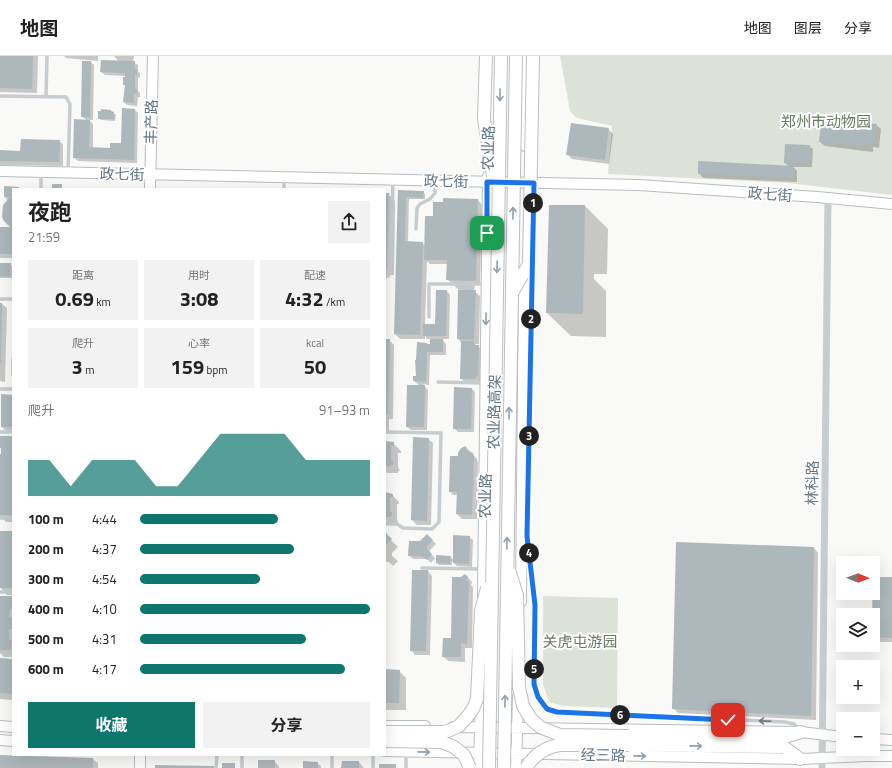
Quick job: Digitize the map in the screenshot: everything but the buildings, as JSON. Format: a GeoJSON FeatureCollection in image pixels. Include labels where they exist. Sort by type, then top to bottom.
{"type":"FeatureCollection","features":[{"type":"Feature","properties":{"kind":"highway"},"geometry":{"type":"LineString","coordinates":[[486,56],[484,119],[498,211]]}},
{"type":"Feature","properties":{"kind":"highway","name":"农业路高架"},"geometry":{"type":"LineString","coordinates":[[489,768],[488,570],[501,56]]}},
{"type":"Feature","properties":{"kind":"highway","name":"农业路高架"},"geometry":{"type":"LineString","coordinates":[[504,768],[516,56]]}},
{"type":"Feature","properties":{"kind":"highway"},"geometry":{"type":"LineString","coordinates":[[511,294],[529,264],[533,56]]}},
{"type":"Feature","properties":{"kind":"highway"},"geometry":{"type":"LineString","coordinates":[[507,565],[517,595],[520,687],[523,706],[531,719],[540,727],[560,735],[629,740],[784,747],[800,759]]}},
{"type":"Feature","properties":{"kind":"highway"},"geometry":{"type":"LineString","coordinates":[[386,732],[443,732],[458,726],[474,709],[477,699],[481,610],[488,570]]}},
{"type":"Feature","properties":{"kind":"highway"},"geometry":{"type":"LineString","coordinates":[[526,768],[532,759],[543,750],[551,746],[629,740],[781,738],[801,732]]}},
{"type":"Feature","properties":{"kind":"highway"},"geometry":{"type":"LineString","coordinates":[[386,741],[442,742],[454,747],[464,755],[470,768]]}},
{"type":"Feature","properties":{"kind":"street","name":"丰产路"},"geometry":{"type":"LineString","coordinates":[[150,188],[153,56]]}},
{"type":"Feature","properties":{"kind":"street","name":"农业路"},"geometry":{"type":"LineString","coordinates":[[480,768],[480,727],[488,570],[486,383],[487,182],[490,56]]}},
{"type":"Feature","properties":{"kind":"street"},"geometry":{"type":"LineString","coordinates":[[516,768],[522,562],[529,183],[526,56]]}},
{"type":"Feature","properties":{"kind":"street","name":"政七街"},"geometry":{"type":"LineString","coordinates":[[0,171],[639,185],[892,204]]}},
{"type":"Feature","properties":{"kind":"street","name":"林科路"},"geometry":{"type":"LineString","coordinates":[[823,763],[828,198]]}},
{"type":"Feature","properties":{"kind":"street"},"geometry":{"type":"LineString","coordinates":[[0,726],[12,727]]}},
{"type":"Feature","properties":{"kind":"street","name":"经三路"},"geometry":{"type":"LineString","coordinates":[[386,726],[801,732],[836,736]]}},
{"type":"Feature","properties":{"kind":"street"},"geometry":{"type":"LineString","coordinates":[[0,740],[12,741]]}},
{"type":"Feature","properties":{"kind":"street"},"geometry":{"type":"LineString","coordinates":[[880,740],[892,740]]}},
{"type":"Feature","properties":{"kind":"street","name":"经三路"},"geometry":{"type":"LineString","coordinates":[[386,751],[800,759],[823,763],[866,756],[892,756]]}},
{"type":"Feature","properties":{"kind":"street"},"geometry":{"type":"LineString","coordinates":[[140,756],[140,768]]}},
{"type":"Feature","properties":{"kind":"lane"},"geometry":{"type":"LineString","coordinates":[[46,97],[47,56]]}},
{"type":"Feature","properties":{"kind":"lane"},"geometry":{"type":"LineString","coordinates":[[0,96],[66,97],[70,104],[68,173]]}},
{"type":"Feature","properties":{"kind":"lane"},"geometry":{"type":"LineString","coordinates":[[41,172],[41,188]]}},
{"type":"Feature","properties":{"kind":"lane"},"geometry":{"type":"LineString","coordinates":[[284,178],[284,188]]}},
{"type":"Feature","properties":{"kind":"lane"},"geometry":{"type":"LineString","coordinates":[[386,277],[390,272],[393,180]]}},
{"type":"Feature","properties":{"kind":"lane"},"geometry":{"type":"LineString","coordinates":[[416,229],[417,208],[420,204],[430,199],[434,193],[435,181]]}},
{"type":"Feature","properties":{"kind":"lane"},"geometry":{"type":"LineString","coordinates":[[529,183],[527,536],[535,605],[534,684],[538,697],[547,709],[557,712],[786,722],[794,724],[801,732]]}},
{"type":"Feature","properties":{"kind":"lane"},"geometry":{"type":"LineString","coordinates":[[429,317],[429,284],[487,284]]}},
{"type":"Feature","properties":{"kind":"lane"},"geometry":{"type":"LineString","coordinates":[[0,299],[12,299]]}},
{"type":"Feature","properties":{"kind":"lane"},"geometry":{"type":"LineString","coordinates":[[438,382],[486,383]]}},
{"type":"Feature","properties":{"kind":"lane"},"geometry":{"type":"LineString","coordinates":[[0,388],[12,389]]}},
{"type":"Feature","properties":{"kind":"lane"},"geometry":{"type":"LineString","coordinates":[[0,432],[12,432]]}},
{"type":"Feature","properties":{"kind":"lane"},"geometry":{"type":"LineString","coordinates":[[386,432],[441,433],[439,522],[432,529],[403,528],[397,524],[386,524]]}},
{"type":"Feature","properties":{"kind":"lane"},"geometry":{"type":"LineString","coordinates":[[0,518],[12,518]]}},
{"type":"Feature","properties":{"kind":"lane"},"geometry":{"type":"LineString","coordinates":[[422,568],[488,570]]}},
{"type":"Feature","properties":{"kind":"lane"},"geometry":{"type":"LineString","coordinates":[[0,592],[12,592]]}},
{"type":"Feature","properties":{"kind":"lane"},"geometry":{"type":"LineString","coordinates":[[406,751],[406,768]]}},
{"type":"Feature","properties":{"kind":"lane"},"geometry":{"type":"LineString","coordinates":[[216,768],[217,756]]}},
{"type":"Feature","properties":{"kind":"lane"},"geometry":{"type":"LineString","coordinates":[[242,756],[242,768]]}},
{"type":"Feature","properties":{"kind":"lane"},"geometry":{"type":"LineString","coordinates":[[332,756],[332,768]]}},
{"type":"Feature","properties":{"kind":"lane"},"geometry":{"type":"LineString","coordinates":[[373,756],[373,768]]}},
{"type":"Feature","properties":{"kind":"green space","name":"郑州市动物园"},"geometry":{"type":"Polygon","coordinates":[[[560,56],[892,56],[892,195],[788,183],[608,174],[612,126],[577,118],[570,111],[560,56]]]}},
{"type":"Feature","properties":{"kind":"green space","name":"关虎屯游园"},"geometry":{"type":"Polygon","coordinates":[[[543,596],[618,598],[617,708],[563,706],[549,702],[543,684],[543,596]]]}},
{"type":"Feature","properties":{"kind":"route"},"geometry":{"type":"LineString","coordinates":[[487,233],[487,182],[534,183],[527,536],[534,587],[534,684],[538,697],[547,709],[557,712],[728,720]]}}]}
